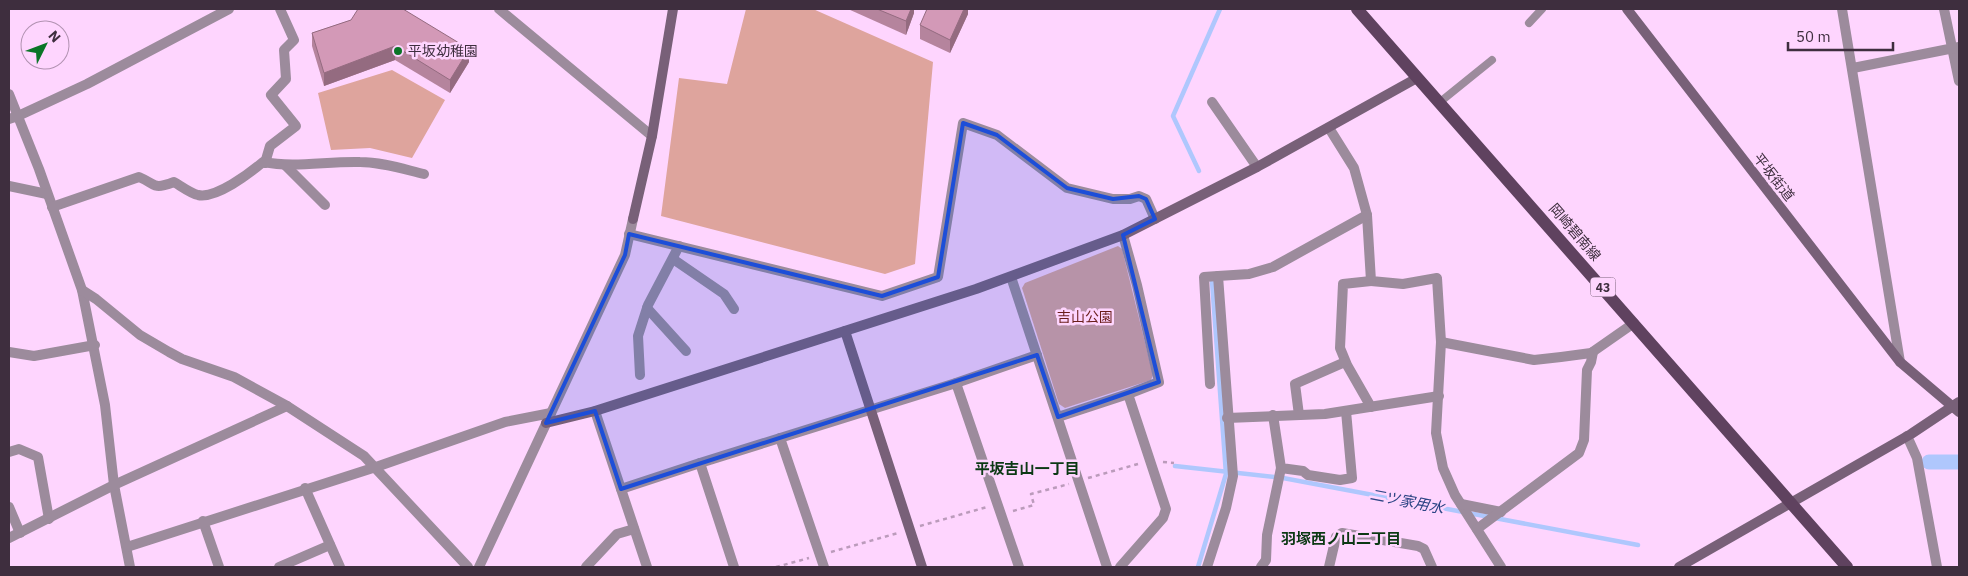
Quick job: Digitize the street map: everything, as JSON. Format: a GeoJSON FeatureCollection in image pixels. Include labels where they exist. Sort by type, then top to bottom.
{"type":"FeatureCollection","features":[{"type":"Feature","properties":{"kind":"main road","name":"岡崎碧南線"},"geometry":{"type":"LineString","coordinates":[[1357,9],[1847,567]]}},
{"type":"Feature","properties":{"kind":"street"},"geometry":{"type":"LineString","coordinates":[[13,118],[87,84],[229,9]]}},
{"type":"Feature","properties":{"kind":"street"},"geometry":{"type":"LineString","coordinates":[[265,163],[270,146],[296,126],[271,95],[286,79],[284,50],[294,40],[280,9]]}},
{"type":"Feature","properties":{"kind":"street"},"geometry":{"type":"LineString","coordinates":[[499,9],[652,136]]}},
{"type":"Feature","properties":{"kind":"street"},"geometry":{"type":"LineString","coordinates":[[479,567],[625,255],[652,136],[673,9]]}},
{"type":"Feature","properties":{"kind":"street","name":"平坂街道"},"geometry":{"type":"LineString","coordinates":[[1627,9],[1900,362],[1957,407]]}},
{"type":"Feature","properties":{"kind":"street"},"geometry":{"type":"LineString","coordinates":[[1842,9],[1900,362]]}},
{"type":"Feature","properties":{"kind":"street"},"geometry":{"type":"LineString","coordinates":[[1944,9],[1955,48],[1959,81]]}},
{"type":"Feature","properties":{"kind":"street"},"geometry":{"type":"LineString","coordinates":[[1852,68],[1955,48]]}},
{"type":"Feature","properties":{"kind":"street"},"geometry":{"type":"LineString","coordinates":[[546,423],[595,411],[1011,277],[1123,235],[1257,167],[1417,78]]}},
{"type":"Feature","properties":{"kind":"street"},"geometry":{"type":"LineString","coordinates":[[9,94],[13,118],[47,194],[82,290],[95,345],[105,405],[114,485],[130,567]]}},
{"type":"Feature","properties":{"kind":"street"},"geometry":{"type":"LineString","coordinates":[[1212,102],[1257,167]]}},
{"type":"Feature","properties":{"kind":"street"},"geometry":{"type":"LineString","coordinates":[[629,234],[882,296],[938,277],[963,123],[997,135],[1067,188],[1113,199],[1130,199],[1139,196],[1146,198],[1155,219]]}},
{"type":"Feature","properties":{"kind":"street"},"geometry":{"type":"LineString","coordinates":[[1329,128],[1354,168],[1367,215],[1371,281]]}},
{"type":"Feature","properties":{"kind":"street"},"geometry":{"type":"LineString","coordinates":[[52,207],[139,177],[152,186],[159,187],[174,182],[198,195],[208,195],[237,182],[263,162],[285,164],[361,162],[396,167],[424,174]]}},
{"type":"Feature","properties":{"kind":"street"},"geometry":{"type":"LineString","coordinates":[[285,164],[325,205]]}},
{"type":"Feature","properties":{"kind":"street"},"geometry":{"type":"LineString","coordinates":[[9,186],[47,194]]}},
{"type":"Feature","properties":{"kind":"street"},"geometry":{"type":"LineString","coordinates":[[1207,567],[1226,508],[1233,476],[1228,418],[1218,372],[1204,277],[1249,274],[1273,267],[1367,215]]}},
{"type":"Feature","properties":{"kind":"street"},"geometry":{"type":"LineString","coordinates":[[1058,417],[1159,382],[1137,285],[1123,235]]}},
{"type":"Feature","properties":{"kind":"street"},"geometry":{"type":"LineString","coordinates":[[640,375],[638,336],[647,308],[679,246]]}},
{"type":"Feature","properties":{"kind":"street"},"geometry":{"type":"LineString","coordinates":[[672,259],[724,294],[734,309]]}},
{"type":"Feature","properties":{"kind":"street"},"geometry":{"type":"LineString","coordinates":[[1011,277],[1106,567]]}},
{"type":"Feature","properties":{"kind":"street"},"geometry":{"type":"LineString","coordinates":[[1210,384],[1218,372],[1214,277]]}},
{"type":"Feature","properties":{"kind":"street"},"geometry":{"type":"LineString","coordinates":[[1371,407],[1345,362],[1340,348],[1344,284],[1371,281],[1403,284],[1437,278],[1441,342],[1436,433],[1443,468],[1461,504],[1501,567]]}},
{"type":"Feature","properties":{"kind":"street"},"geometry":{"type":"LineString","coordinates":[[82,290],[140,335],[182,359],[234,377],[287,406],[364,456],[468,567]]}},
{"type":"Feature","properties":{"kind":"street"},"geometry":{"type":"LineString","coordinates":[[647,308],[686,351]]}},
{"type":"Feature","properties":{"kind":"street"},"geometry":{"type":"LineString","coordinates":[[1441,342],[1534,360],[1593,352],[1634,323]]}},
{"type":"Feature","properties":{"kind":"street"},"geometry":{"type":"LineString","coordinates":[[845,331],[869,410],[922,567]]}},
{"type":"Feature","properties":{"kind":"street"},"geometry":{"type":"LineString","coordinates":[[9,352],[34,356],[95,345]]}},
{"type":"Feature","properties":{"kind":"street"},"geometry":{"type":"LineString","coordinates":[[1477,530],[1579,453],[1584,440],[1587,370],[1593,352]]}},
{"type":"Feature","properties":{"kind":"street"},"geometry":{"type":"LineString","coordinates":[[621,489],[956,382],[1037,354]]}},
{"type":"Feature","properties":{"kind":"street"},"geometry":{"type":"LineString","coordinates":[[1299,415],[1295,384],[1345,362]]}},
{"type":"Feature","properties":{"kind":"street"},"geometry":{"type":"LineString","coordinates":[[956,382],[1019,567]]}},
{"type":"Feature","properties":{"kind":"street"},"geometry":{"type":"LineString","coordinates":[[1120,567],[1163,518],[1166,509],[1128,394]]}},
{"type":"Feature","properties":{"kind":"street"},"geometry":{"type":"LineString","coordinates":[[1228,418],[1325,414],[1439,396]]}},
{"type":"Feature","properties":{"kind":"street"},"geometry":{"type":"LineString","coordinates":[[9,538],[114,485],[287,406]]}},
{"type":"Feature","properties":{"kind":"street"},"geometry":{"type":"LineString","coordinates":[[1679,567],[1957,407]]}},
{"type":"Feature","properties":{"kind":"street"},"geometry":{"type":"LineString","coordinates":[[595,411],[647,567]]}},
{"type":"Feature","properties":{"kind":"street"},"geometry":{"type":"LineString","coordinates":[[1281,468],[1303,470],[1308,475],[1340,480],[1352,478],[1346,411]]}},
{"type":"Feature","properties":{"kind":"street"},"geometry":{"type":"LineString","coordinates":[[127,547],[305,488],[376,467],[505,422],[551,413]]}},
{"type":"Feature","properties":{"kind":"street"},"geometry":{"type":"LineString","coordinates":[[1261,567],[1266,560],[1267,535],[1281,468],[1273,415]]}},
{"type":"Feature","properties":{"kind":"street"},"geometry":{"type":"LineString","coordinates":[[1907,436],[1917,458],[1937,567]]}},
{"type":"Feature","properties":{"kind":"street"},"geometry":{"type":"LineString","coordinates":[[780,438],[824,567]]}},
{"type":"Feature","properties":{"kind":"street"},"geometry":{"type":"LineString","coordinates":[[9,452],[19,449],[38,457],[49,519]]}},
{"type":"Feature","properties":{"kind":"street"},"geometry":{"type":"LineString","coordinates":[[700,463],[734,567]]}},
{"type":"Feature","properties":{"kind":"street"},"geometry":{"type":"LineString","coordinates":[[305,488],[340,567]]}},
{"type":"Feature","properties":{"kind":"street"},"geometry":{"type":"LineString","coordinates":[[1461,504],[1501,512]]}},
{"type":"Feature","properties":{"kind":"street"},"geometry":{"type":"LineString","coordinates":[[9,508],[20,533]]}},
{"type":"Feature","properties":{"kind":"street"},"geometry":{"type":"LineString","coordinates":[[203,521],[219,567]]}},
{"type":"Feature","properties":{"kind":"street"},"geometry":{"type":"LineString","coordinates":[[586,567],[617,534],[634,529]]}},
{"type":"Feature","properties":{"kind":"street"},"geometry":{"type":"LineString","coordinates":[[1329,567],[1336,537],[1342,533],[1418,546],[1424,549],[1432,567]]}},
{"type":"Feature","properties":{"kind":"street"},"geometry":{"type":"LineString","coordinates":[[280,567],[330,546]]}},
{"type":"Feature","properties":{"kind":"lane"},"geometry":{"type":"LineString","coordinates":[[1529,23],[1542,9]]}},
{"type":"Feature","properties":{"kind":"lane"},"geometry":{"type":"LineString","coordinates":[[1440,102],[1492,60]]}},
{"type":"Feature","properties":{"kind":"path"},"geometry":{"type":"LineString","coordinates":[[776,567],[998,504]]}},
{"type":"Feature","properties":{"kind":"highlighted area"},"geometry":{"type":"Polygon","coordinates":[[[963,123],[997,135],[1067,188],[1113,199],[1139,196],[1146,199],[1155,219],[1123,235],[1159,382],[1058,417],[1037,355],[621,489],[595,411],[546,423],[625,255],[629,234],[882,296],[938,277],[963,123]]]}},
{"type":"Feature","properties":{"kind":"green space"},"geometry":{"type":"Polygon","coordinates":[[[746,9],[813,9],[933,62],[915,264],[885,274],[661,216],[679,78],[727,84],[746,9]]]}},
{"type":"Feature","properties":{"kind":"green space"},"geometry":{"type":"Polygon","coordinates":[[[392,70],[445,100],[412,158],[370,148],[331,150],[318,93],[392,70]]]}},
{"type":"Feature","properties":{"kind":"green space","name":"吉山公園"},"geometry":{"type":"Polygon","coordinates":[[[1118,246],[1122,249],[1153,375],[1151,380],[1065,408],[1059,404],[1022,288],[1025,283],[1118,246]]]}},
{"type":"Feature","properties":{"kind":"building"},"geometry":{"type":"Polygon","coordinates":[[[358,9],[403,9],[469,49],[450,80],[395,46],[324,73],[312,33],[351,20],[358,9]]]}},
{"type":"Feature","properties":{"kind":"building"},"geometry":{"type":"Polygon","coordinates":[[[877,9],[911,9],[906,21],[877,9]]]}},
{"type":"Feature","properties":{"kind":"building"},"geometry":{"type":"Polygon","coordinates":[[[927,9],[964,9],[950,40],[920,25],[927,9]]]}},
{"type":"Feature","properties":{"kind":"waterway"},"geometry":{"type":"LineString","coordinates":[[1199,171],[1173,116],[1220,9]]}},
{"type":"Feature","properties":{"kind":"waterway"},"geometry":{"type":"LineString","coordinates":[[1198,567],[1226,474],[1212,281]]}},
{"type":"Feature","properties":{"kind":"waterway"},"geometry":{"type":"LineString","coordinates":[[1929,462],[1959,462]]}},
{"type":"Feature","properties":{"kind":"waterway","name":"二ツ家用水"},"geometry":{"type":"LineString","coordinates":[[1175,466],[1283,478],[1638,545]]}},
{"type":"Feature","properties":{"kind":"place","name":"平坂幼稚園"},"geometry":{"type":"Point","coordinates":[398,51]}},
{"type":"Feature","properties":{"kind":"district","name":"平坂吉山一丁目"},"geometry":{"type":"Point","coordinates":[1027,468]}},
{"type":"Feature","properties":{"kind":"district","name":"羽塚西ノ山二丁目"},"geometry":{"type":"Point","coordinates":[1341,538]}}]}
